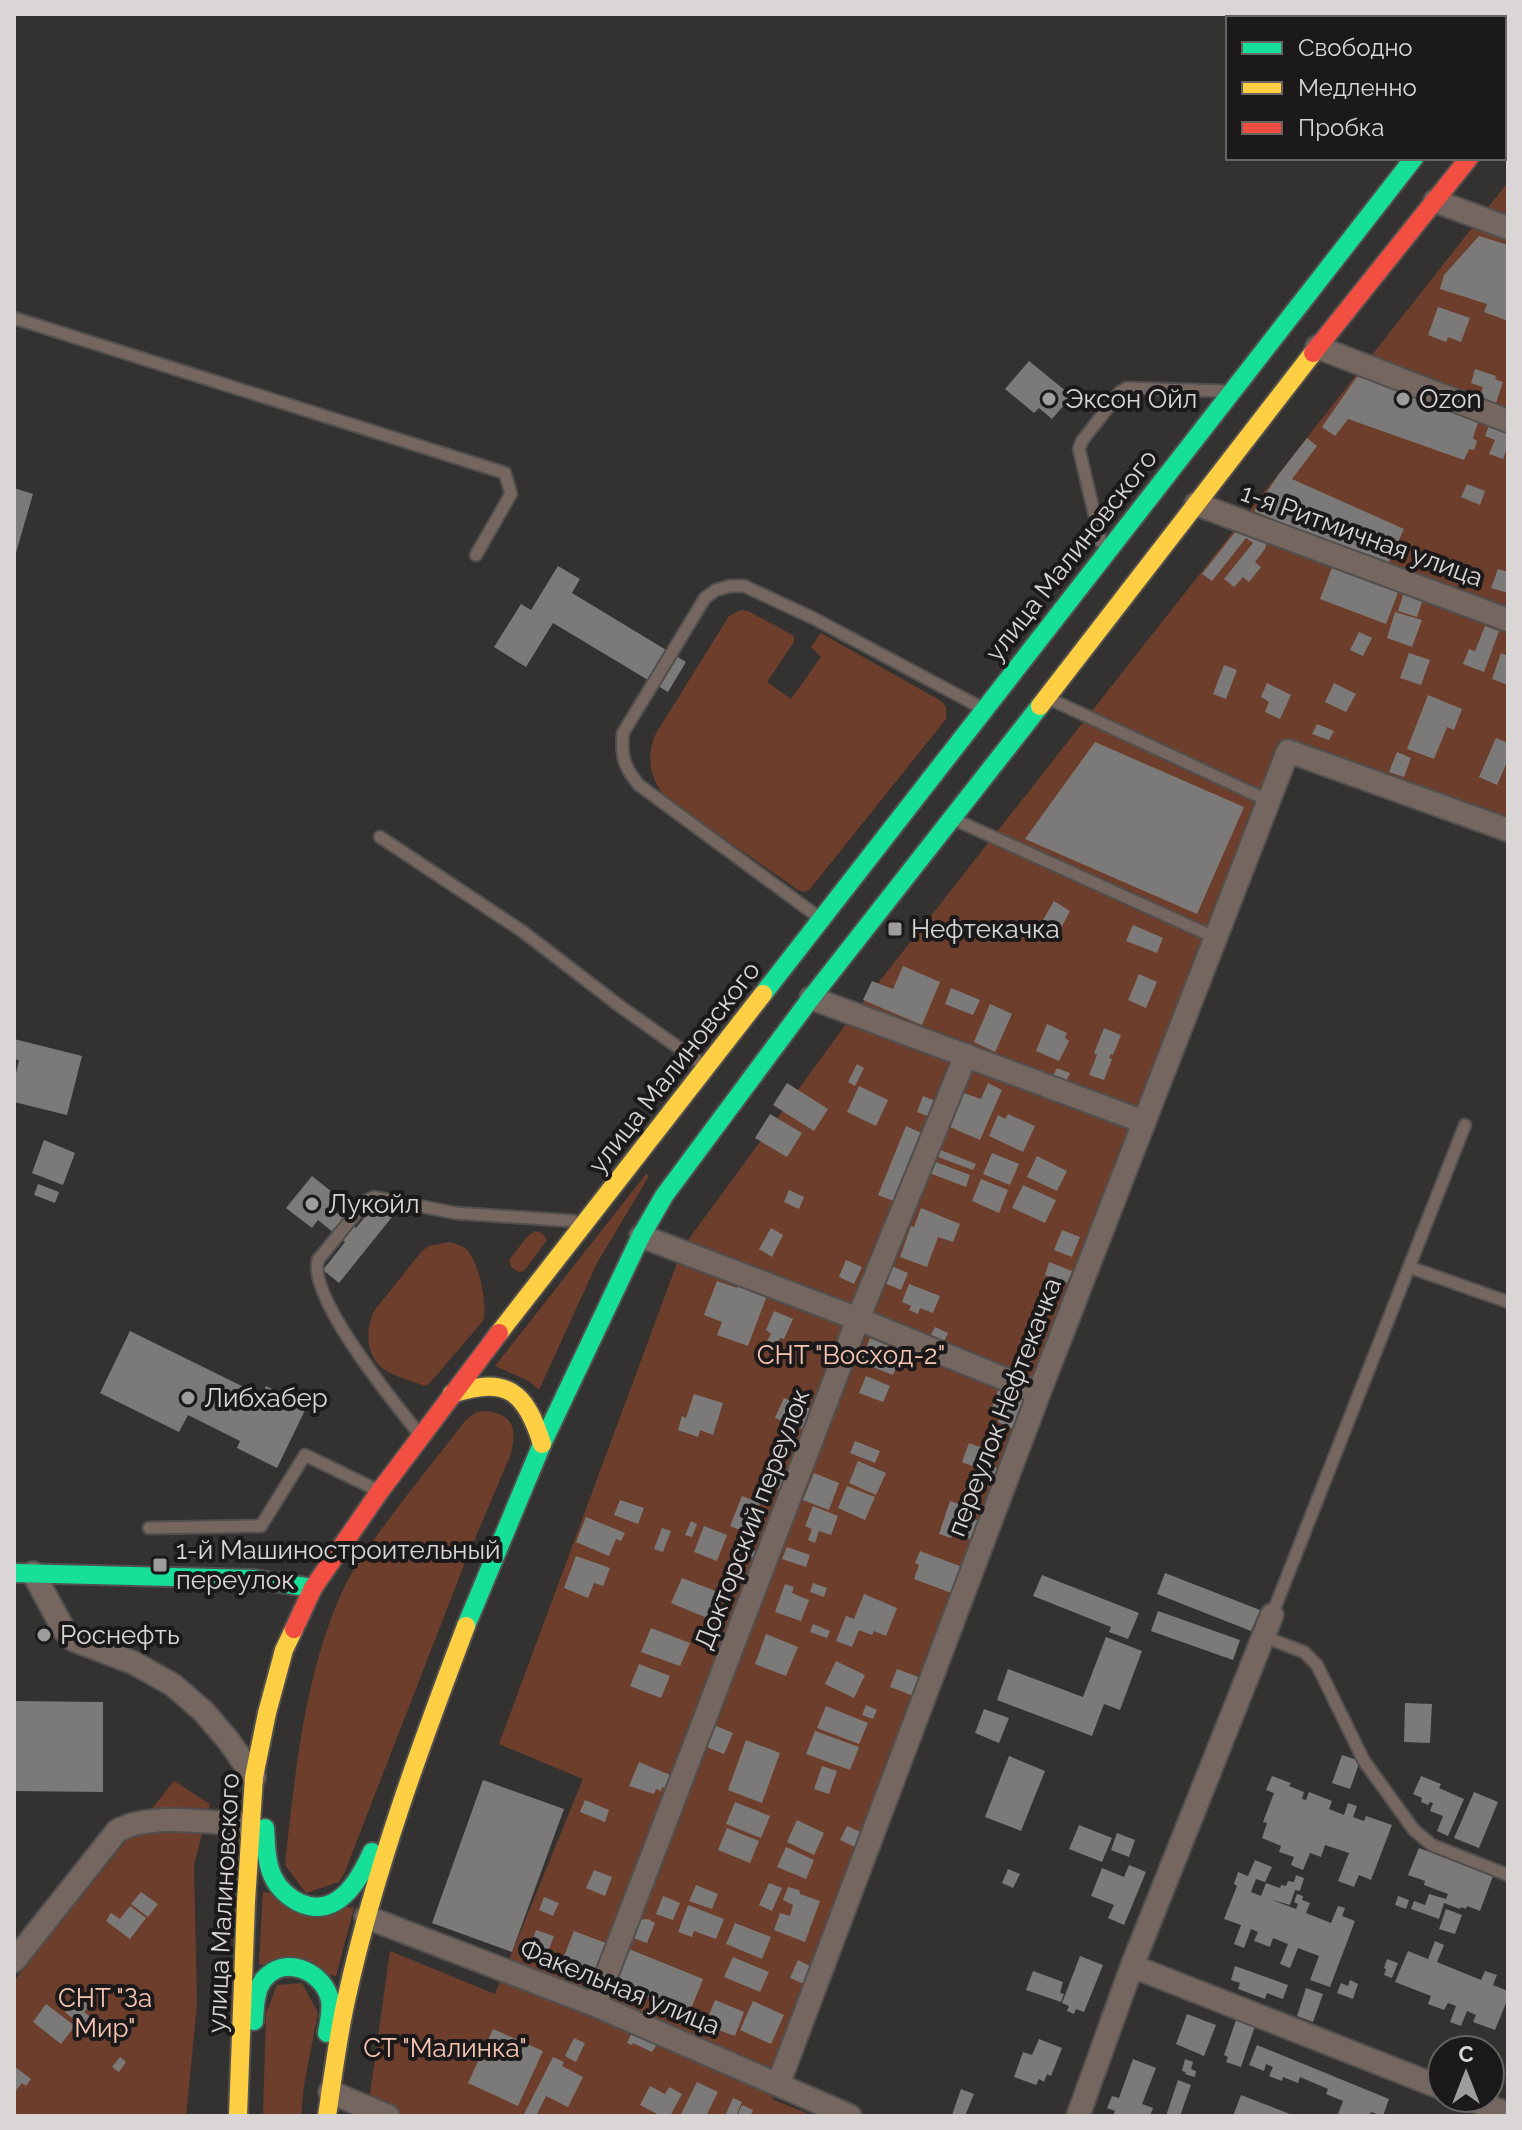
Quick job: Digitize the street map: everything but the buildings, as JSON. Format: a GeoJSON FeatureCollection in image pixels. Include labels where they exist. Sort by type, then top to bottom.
{"type":"FeatureCollection","features":[{"type":"Feature","properties":{"kind":"main road","name":"улица Малиновского"},"geometry":{"type":"LineString","coordinates":[[240,2116],[254,1777],[284,1650],[313,1588],[452,1394],[1412,160]]}},
{"type":"Feature","properties":{"kind":"main road"},"geometry":{"type":"LineString","coordinates":[[327,2116],[346,1999],[366,1917],[419,1749],[479,1592],[542,1444],[641,1236],[664,1196],[811,998],[1317,347],[1467,160]]}},
{"type":"Feature","properties":{"kind":"main road"},"geometry":{"type":"LineString","coordinates":[[452,1394],[473,1385],[486,1384],[509,1389],[532,1414],[542,1444]]}},
{"type":"Feature","properties":{"kind":"main road"},"geometry":{"type":"LineString","coordinates":[[23,1573],[253,1579],[313,1588]]}},
{"type":"Feature","properties":{"kind":"main road"},"geometry":{"type":"LineString","coordinates":[[262,1744],[266,1845],[270,1869],[283,1892],[293,1900],[320,1907],[339,1901],[352,1889],[419,1749]]}},
{"type":"Feature","properties":{"kind":"main road"},"geometry":{"type":"LineString","coordinates":[[240,2116],[250,2092],[255,2001],[259,1987],[266,1976],[277,1969],[289,1967],[313,1973],[329,1993],[331,2006],[317,2096],[320,2116]]}},
{"type":"Feature","properties":{"kind":"street"},"geometry":{"type":"LineString","coordinates":[[1435,201],[1508,228]]}},
{"type":"Feature","properties":{"kind":"street"},"geometry":{"type":"LineString","coordinates":[[1317,347],[1508,421]]}},
{"type":"Feature","properties":{"kind":"street","name":"1-я Ритмичная улица"},"geometry":{"type":"LineString","coordinates":[[1196,504],[1508,620]]}},
{"type":"Feature","properties":{"kind":"street","name":"переулок Нефтекачка"},"geometry":{"type":"LineString","coordinates":[[778,2085],[1039,1393],[1288,751],[1508,830]]}},
{"type":"Feature","properties":{"kind":"street"},"geometry":{"type":"LineString","coordinates":[[811,998],[1144,1122]]}},
{"type":"Feature","properties":{"kind":"street","name":"Докторский переулок"},"geometry":{"type":"LineString","coordinates":[[595,2005],[858,1319],[966,1055]]}},
{"type":"Feature","properties":{"kind":"street"},"geometry":{"type":"LineString","coordinates":[[641,1236],[858,1319],[1039,1393]]}},
{"type":"Feature","properties":{"kind":"street"},"geometry":{"type":"LineString","coordinates":[[23,1573],[74,1640],[134,1663],[173,1685],[204,1712],[254,1777]]}},
{"type":"Feature","properties":{"kind":"street"},"geometry":{"type":"LineString","coordinates":[[1078,2116],[1132,1966],[1272,1615]]}},
{"type":"Feature","properties":{"kind":"street"},"geometry":{"type":"LineString","coordinates":[[14,1961],[117,1831],[129,1824],[168,1820],[250,1825]]}},
{"type":"Feature","properties":{"kind":"street","name":"Факельная улица"},"geometry":{"type":"LineString","coordinates":[[366,1917],[595,2005],[850,2116]]}},
{"type":"Feature","properties":{"kind":"street"},"geometry":{"type":"LineString","coordinates":[[1132,1966],[1426,2082]]}},
{"type":"Feature","properties":{"kind":"street"},"geometry":{"type":"LineString","coordinates":[[330,2092],[388,2116]]}},
{"type":"Feature","properties":{"kind":"lane"},"geometry":{"type":"LineString","coordinates":[[14,318],[505,473],[511,494],[476,555]]}},
{"type":"Feature","properties":{"kind":"lane"},"geometry":{"type":"LineString","coordinates":[[1104,554],[1080,458],[1082,441],[1120,392],[1127,388],[1232,391]]}},
{"type":"Feature","properties":{"kind":"lane"},"geometry":{"type":"LineString","coordinates":[[821,919],[639,785],[627,770],[621,750],[623,733],[705,598],[716,590],[744,586],[813,618],[984,709]]}},
{"type":"Feature","properties":{"kind":"lane"},"geometry":{"type":"LineString","coordinates":[[1046,698],[1269,801]]}},
{"type":"Feature","properties":{"kind":"lane"},"geometry":{"type":"LineString","coordinates":[[952,818],[1216,938]]}},
{"type":"Feature","properties":{"kind":"lane"},"geometry":{"type":"LineString","coordinates":[[380,837],[522,931],[706,1067]]}},
{"type":"Feature","properties":{"kind":"lane"},"geometry":{"type":"LineString","coordinates":[[1272,1615],[1465,1125]]}},
{"type":"Feature","properties":{"kind":"lane"},"geometry":{"type":"LineString","coordinates":[[421,1436],[352,1345],[328,1302],[316,1268],[318,1260],[366,1201],[374,1197],[455,1213],[586,1222]]}},
{"type":"Feature","properties":{"kind":"lane"},"geometry":{"type":"LineString","coordinates":[[1409,1267],[1508,1302]]}},
{"type":"Feature","properties":{"kind":"lane"},"geometry":{"type":"LineString","coordinates":[[149,1528],[261,1526],[305,1455],[380,1491]]}},
{"type":"Feature","properties":{"kind":"lane"},"geometry":{"type":"LineString","coordinates":[[1265,1637],[1304,1652],[1317,1665],[1364,1761],[1414,1830],[1432,1845],[1508,1875]]}},
{"type":"Feature","properties":{"kind":"green space","name":"СНТ \"Восход-2\""},"geometry":{"type":"Polygon","coordinates":[[[1508,182],[1508,841],[1291,759],[772,2099],[814,2116],[367,2116],[390,1951],[495,1994],[583,1779],[499,1744],[683,1247],[849,1020],[1508,182]]]}},
{"type":"Feature","properties":{"kind":"green space"},"geometry":{"type":"Polygon","coordinates":[[[741,610],[794,636],[794,642],[767,682],[791,699],[821,657],[811,647],[821,633],[941,701],[946,707],[946,719],[810,889],[804,892],[665,797],[651,768],[655,735],[729,616],[741,610]]]}},
{"type":"Feature","properties":{"kind":"green space"},"geometry":{"type":"Polygon","coordinates":[[[646,1174],[649,1176],[597,1263],[539,1390],[529,1381],[495,1366],[646,1174]]]}},
{"type":"Feature","properties":{"kind":"green space"},"geometry":{"type":"Polygon","coordinates":[[[534,1231],[542,1233],[547,1240],[524,1271],[519,1272],[511,1267],[509,1260],[534,1231]]]}},
{"type":"Feature","properties":{"kind":"green space"},"geometry":{"type":"Polygon","coordinates":[[[449,1242],[467,1250],[475,1264],[484,1305],[483,1321],[424,1386],[381,1367],[370,1348],[369,1325],[374,1311],[422,1251],[429,1246],[449,1242]]]}},
{"type":"Feature","properties":{"kind":"green space"},"geometry":{"type":"Polygon","coordinates":[[[483,1411],[501,1415],[511,1424],[514,1438],[510,1456],[466,1560],[344,1874],[339,1882],[306,1893],[285,1865],[302,1731],[326,1633],[358,1562],[465,1421],[483,1411]]]}},
{"type":"Feature","properties":{"kind":"green space","name":"СНТ \"За Мир\""},"geometry":{"type":"Polygon","coordinates":[[[174,1781],[210,1804],[194,1865],[197,2004],[186,2116],[14,2116],[14,1981],[174,1781]]]}},
{"type":"Feature","properties":{"kind":"green space"},"geometry":{"type":"Polygon","coordinates":[[[263,1892],[354,1908],[336,1976],[259,1964],[263,1892]]]}},
{"type":"Feature","properties":{"kind":"green space"},"geometry":{"type":"Polygon","coordinates":[[[302,1983],[318,2013],[301,2116],[263,2116],[266,2013],[277,1985],[302,1983]]]}},
{"type":"Feature","properties":{"kind":"traffic: fast"},"geometry":{"type":"LineString","coordinates":[[763,994],[1412,160]]}},
{"type":"Feature","properties":{"kind":"traffic: fast"},"geometry":{"type":"LineString","coordinates":[[466,1626],[542,1444],[641,1236],[664,1196],[811,998],[1040,706]]}},
{"type":"Feature","properties":{"kind":"traffic: fast"},"geometry":{"type":"LineString","coordinates":[[14,1573],[253,1579],[313,1588]]}},
{"type":"Feature","properties":{"kind":"traffic: fast"},"geometry":{"type":"LineString","coordinates":[[265,1828],[268,1859],[275,1881],[292,1898],[313,1907],[336,1902],[345,1894],[372,1852]]}},
{"type":"Feature","properties":{"kind":"traffic: fast"},"geometry":{"type":"LineString","coordinates":[[254,2021],[261,1983],[272,1972],[291,1967],[318,1979],[329,1996],[331,2005],[327,2033]]}},
{"type":"Feature","properties":{"kind":"traffic: slow"},"geometry":{"type":"LineString","coordinates":[[1040,706],[1313,353]]}},
{"type":"Feature","properties":{"kind":"traffic: slow"},"geometry":{"type":"LineString","coordinates":[[499,1333],[763,994]]}},
{"type":"Feature","properties":{"kind":"traffic: slow"},"geometry":{"type":"LineString","coordinates":[[452,1394],[487,1386],[512,1392],[529,1412],[542,1444]]}},
{"type":"Feature","properties":{"kind":"traffic: slow"},"geometry":{"type":"LineString","coordinates":[[327,2116],[344,2011],[371,1902],[416,1763],[466,1626]]}},
{"type":"Feature","properties":{"kind":"traffic: slow"},"geometry":{"type":"LineString","coordinates":[[238,2116],[254,1777],[284,1650],[294,1629]]}},
{"type":"Feature","properties":{"kind":"traffic: jam"},"geometry":{"type":"LineString","coordinates":[[1313,353],[1467,160]]}},
{"type":"Feature","properties":{"kind":"traffic: jam"},"geometry":{"type":"LineString","coordinates":[[294,1629],[313,1588],[380,1491],[499,1333]]}},
{"type":"Feature","properties":{"kind":"place","name":"Эксон Ойл"},"geometry":{"type":"Point","coordinates":[1049,399]}},
{"type":"Feature","properties":{"kind":"place","name":"Ozon"},"geometry":{"type":"Point","coordinates":[1403,399]}},
{"type":"Feature","properties":{"kind":"place","name":"Нефтекачка"},"geometry":{"type":"Point","coordinates":[895,929]}},
{"type":"Feature","properties":{"kind":"place","name":"Лукойл"},"geometry":{"type":"Point","coordinates":[312,1204]}},
{"type":"Feature","properties":{"kind":"place","name":"Либхабер"},"geometry":{"type":"Point","coordinates":[188,1398]}},
{"type":"Feature","properties":{"kind":"place","name":"1-й Машиностроительный переулок"},"geometry":{"type":"Point","coordinates":[160,1565]}},
{"type":"Feature","properties":{"kind":"place","name":"Роснефть"},"geometry":{"type":"Point","coordinates":[44,1635]}},
{"type":"Feature","properties":{"kind":"park label","name":"СТ \"Малинка\""},"geometry":{"type":"Point","coordinates":[445,2048]}}]}
